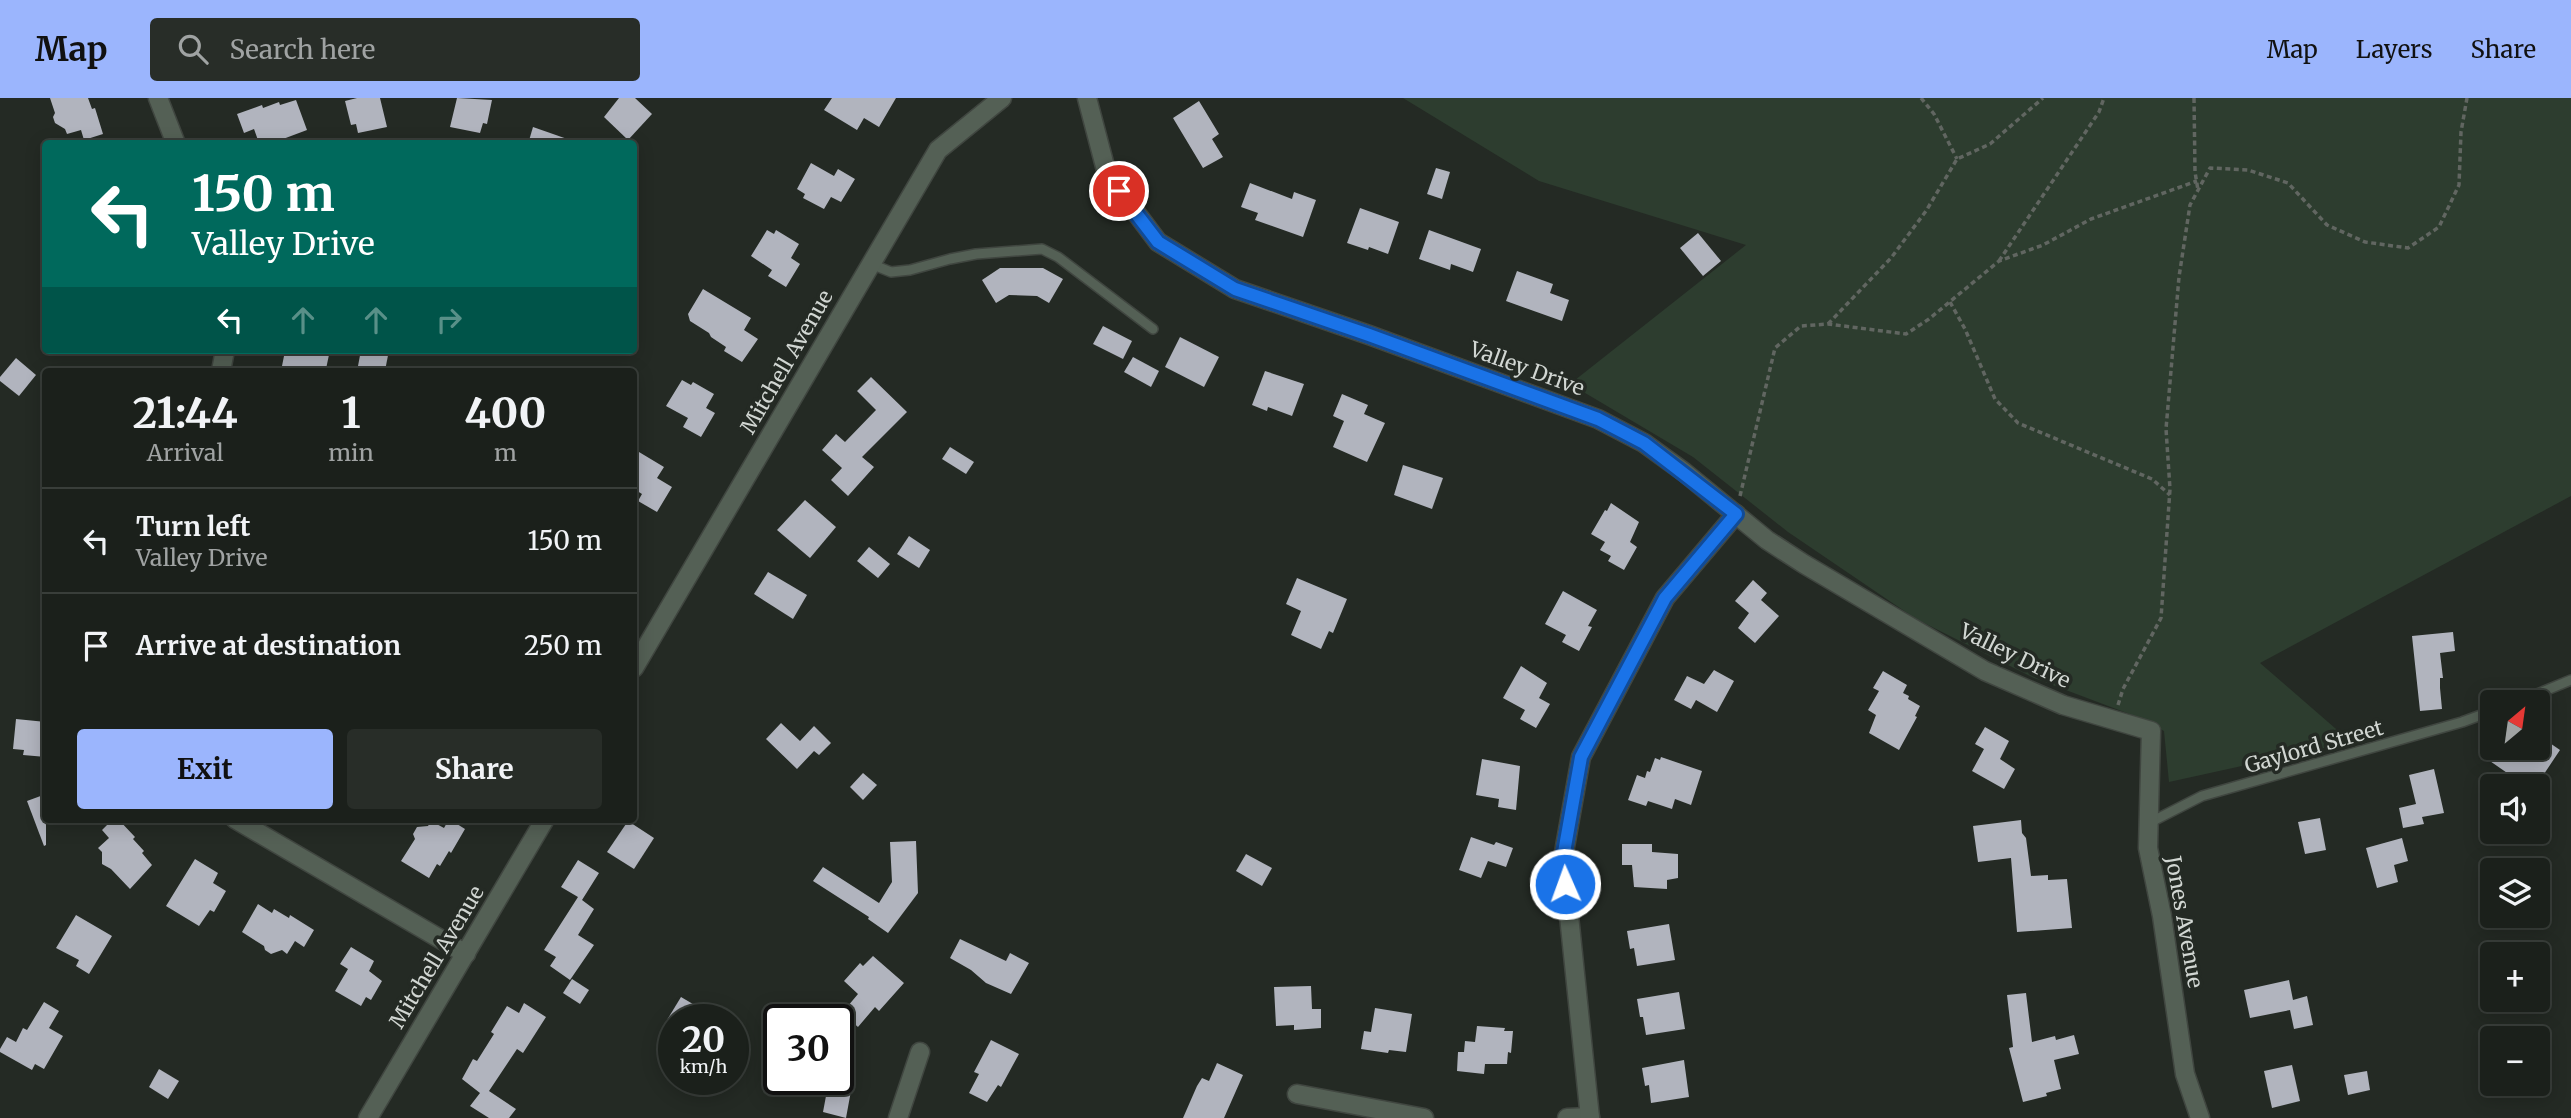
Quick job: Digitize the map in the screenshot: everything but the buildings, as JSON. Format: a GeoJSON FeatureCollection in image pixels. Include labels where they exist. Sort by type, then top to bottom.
{"type":"FeatureCollection","features":[{"type":"Feature","properties":{"kind":"street"},"geometry":{"type":"LineString","coordinates":[[158,98],[174,140]]}},
{"type":"Feature","properties":{"kind":"street","name":"Mitchell Avenue"},"geometry":{"type":"LineString","coordinates":[[637,663],[938,150],[1002,98]]}},
{"type":"Feature","properties":{"kind":"street","name":"Valley Drive"},"geometry":{"type":"LineString","coordinates":[[1087,98],[1107,174],[1158,242],[1235,289],[1598,419],[1644,443],[1767,540],[1985,671],[2063,705],[2151,731]]}},
{"type":"Feature","properties":{"kind":"street"},"geometry":{"type":"LineString","coordinates":[[1567,1118],[1590,1118],[1563,858],[1581,757],[1665,598],[1736,514]]}},
{"type":"Feature","properties":{"kind":"street","name":"Jones Avenue"},"geometry":{"type":"LineString","coordinates":[[2151,731],[2148,848],[2162,916],[2185,1074],[2200,1118]]}},
{"type":"Feature","properties":{"kind":"street"},"geometry":{"type":"LineString","coordinates":[[241,823],[466,954]]}},
{"type":"Feature","properties":{"kind":"street","name":"Mitchell Avenue"},"geometry":{"type":"LineString","coordinates":[[368,1118],[543,823]]}},
{"type":"Feature","properties":{"kind":"street"},"geometry":{"type":"LineString","coordinates":[[898,1118],[920,1052]]}},
{"type":"Feature","properties":{"kind":"street"},"geometry":{"type":"LineString","coordinates":[[1297,1094],[1424,1118]]}},
{"type":"Feature","properties":{"kind":"lane"},"geometry":{"type":"LineString","coordinates":[[871,264],[891,272],[976,254],[1042,249],[1058,257],[1153,329]]}},
{"type":"Feature","properties":{"kind":"lane"},"geometry":{"type":"LineString","coordinates":[[2547,690],[2571,680]]}},
{"type":"Feature","properties":{"kind":"lane","name":"Gaylord Street"},"geometry":{"type":"LineString","coordinates":[[2148,823],[2202,796],[2389,744],[2480,715]]}},
{"type":"Feature","properties":{"kind":"path"},"geometry":{"type":"LineString","coordinates":[[1921,98],[1934,114],[1957,159]]}},
{"type":"Feature","properties":{"kind":"path"},"geometry":{"type":"LineString","coordinates":[[1828,324],[1891,258],[1926,211],[1957,159],[1990,144],[2043,98]]}},
{"type":"Feature","properties":{"kind":"path"},"geometry":{"type":"LineString","coordinates":[[1736,514],[1775,348],[1801,326],[1828,324],[1906,334],[1960,295],[1999,261],[2099,112],[2104,98]]}},
{"type":"Feature","properties":{"kind":"path"},"geometry":{"type":"LineString","coordinates":[[2194,98],[2198,190]]}},
{"type":"Feature","properties":{"kind":"path"},"geometry":{"type":"LineString","coordinates":[[2113,720],[2123,689],[2161,618],[2170,495],[2166,429],[2176,304],[2190,205],[2210,168],[2248,170],[2288,183],[2327,225],[2365,242],[2408,248],[2439,227],[2459,185],[2461,132],[2467,98]]}},
{"type":"Feature","properties":{"kind":"path"},"geometry":{"type":"LineString","coordinates":[[1999,261],[2043,245],[2091,219],[2197,181]]}},
{"type":"Feature","properties":{"kind":"path"},"geometry":{"type":"LineString","coordinates":[[1950,302],[1996,399],[2018,423],[2152,480],[2170,495]]}},
{"type":"Feature","properties":{"kind":"green space"},"geometry":{"type":"Polygon","coordinates":[[[1403,98],[2571,98],[2571,496],[2260,663],[2351,742],[2169,782],[2164,731],[2140,718],[2034,678],[1916,619],[1788,532],[1693,457],[1570,384],[1746,245],[1539,181],[1403,98]]]}},
{"type":"Feature","properties":{"kind":"route"},"geometry":{"type":"LineString","coordinates":[[1119,191],[1158,242],[1235,289],[1598,419],[1644,443],[1736,514],[1665,598],[1581,757],[1563,858],[1565,884]]}}]}
